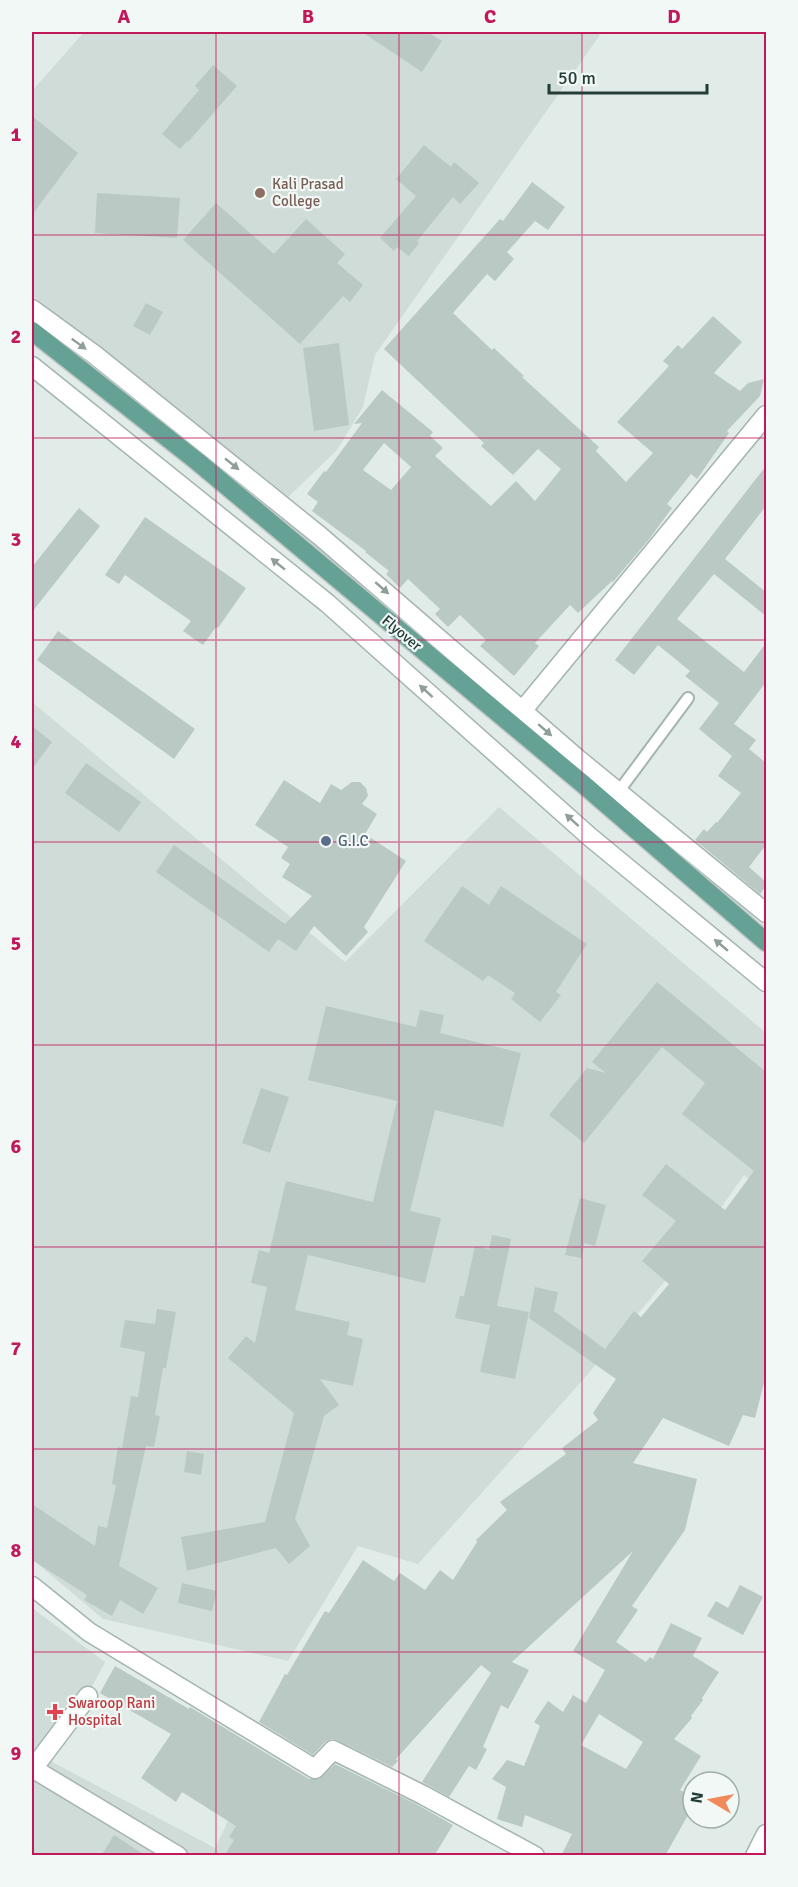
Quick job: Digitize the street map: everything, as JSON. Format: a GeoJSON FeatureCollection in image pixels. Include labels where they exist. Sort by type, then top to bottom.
{"type":"FeatureCollection","features":[{"type":"Feature","properties":{"kind":"main road","name":"Flyover"},"geometry":{"type":"LineString","coordinates":[[32,331],[198,462],[583,784],[766,942]]}},
{"type":"Feature","properties":{"kind":"street"},"geometry":{"type":"LineString","coordinates":[[32,309],[95,355],[303,521],[522,711],[766,913]]}},
{"type":"Feature","properties":{"kind":"street"},"geometry":{"type":"LineString","coordinates":[[32,366],[327,603],[590,837],[766,982]]}},
{"type":"Feature","properties":{"kind":"street"},"geometry":{"type":"LineString","coordinates":[[522,711],[766,415]]}},
{"type":"Feature","properties":{"kind":"street"},"geometry":{"type":"LineString","coordinates":[[32,1586],[89,1632],[315,1769],[333,1750],[423,1795],[534,1856]]}},
{"type":"Feature","properties":{"kind":"street"},"geometry":{"type":"LineString","coordinates":[[88,1696],[32,1769],[178,1856]]}},
{"type":"Feature","properties":{"kind":"street"},"geometry":{"type":"LineString","coordinates":[[755,1856],[766,1834]]}},
{"type":"Feature","properties":{"kind":"lane"},"geometry":{"type":"LineString","coordinates":[[619,791],[688,698]]}},
{"type":"Feature","properties":{"kind":"shaded area","name":"Kali Prasad College"},"geometry":{"type":"Polygon","coordinates":[[[84,32],[602,32],[375,355],[363,407],[337,450],[283,502],[32,295],[32,91],[84,32]]]}},
{"type":"Feature","properties":{"kind":"shaded area"},"geometry":{"type":"Polygon","coordinates":[[[32,702],[345,962],[499,807],[766,1033],[766,1194],[744,1175],[670,1275],[589,1373],[418,1564],[358,1546],[288,1661],[103,1619],[32,1559],[32,702]]]}},
{"type":"Feature","properties":{"kind":"shaded area","name":"Swaroop Rani Hospital"},"geometry":{"type":"Polygon","coordinates":[[[32,1608],[105,1662],[52,1762],[215,1848],[246,1784],[366,1855],[32,1855],[32,1608]]]}},
{"type":"Feature","properties":{"kind":"building"},"geometry":{"type":"Polygon","coordinates":[[[362,32],[427,32],[442,41],[422,72],[362,32]]]}},
{"type":"Feature","properties":{"kind":"building"},"geometry":{"type":"Polygon","coordinates":[[[213,65],[237,86],[180,149],[162,134],[199,90],[195,86],[213,65]]]}},
{"type":"Feature","properties":{"kind":"building"},"geometry":{"type":"Polygon","coordinates":[[[32,116],[78,153],[32,215],[32,116]]]}},
{"type":"Feature","properties":{"kind":"building"},"geometry":{"type":"Polygon","coordinates":[[[424,145],[451,167],[454,162],[479,183],[460,204],[453,197],[417,241],[419,243],[409,256],[397,247],[394,251],[380,238],[416,196],[396,179],[424,145]]]}},
{"type":"Feature","properties":{"kind":"building"},"geometry":{"type":"Polygon","coordinates":[[[532,182],[565,207],[548,230],[535,221],[507,252],[514,259],[495,281],[487,274],[453,313],[492,350],[494,348],[524,376],[522,377],[599,447],[596,451],[626,482],[653,453],[617,422],[669,366],[663,361],[678,345],[682,349],[713,316],[742,342],[714,373],[740,391],[748,383],[764,379],[760,396],[727,431],[729,433],[697,479],[691,474],[667,504],[672,508],[613,582],[578,613],[570,605],[535,643],[539,646],[514,676],[480,646],[486,640],[460,615],[448,627],[435,614],[440,609],[408,579],[400,588],[386,574],[389,571],[312,511],[318,502],[307,494],[362,423],[354,424],[382,390],[433,432],[430,436],[443,448],[435,456],[491,506],[516,481],[535,501],[561,469],[538,449],[513,475],[481,446],[484,443],[384,349],[500,219],[503,221],[532,182]],[[384,443],[363,470],[391,490],[411,467],[384,443]]]}},
{"type":"Feature","properties":{"kind":"building"},"geometry":{"type":"Polygon","coordinates":[[[97,193],[180,198],[177,238],[95,233],[97,193]]]}},
{"type":"Feature","properties":{"kind":"building"},"geometry":{"type":"Polygon","coordinates":[[[216,203],[274,254],[306,219],[345,254],[337,263],[363,285],[350,302],[343,296],[300,344],[183,240],[216,203]]]}},
{"type":"Feature","properties":{"kind":"building"},"geometry":{"type":"Polygon","coordinates":[[[146,303],[163,312],[150,335],[133,326],[146,303]]]}},
{"type":"Feature","properties":{"kind":"building"},"geometry":{"type":"Polygon","coordinates":[[[339,343],[349,425],[314,431],[303,348],[339,343]]]}},
{"type":"Feature","properties":{"kind":"building"},"geometry":{"type":"Polygon","coordinates":[[[766,466],[766,506],[725,559],[766,592],[766,616],[714,574],[677,619],[744,672],[766,643],[766,682],[734,724],[756,740],[749,749],[766,763],[766,845],[749,867],[766,882],[760,894],[695,840],[704,829],[707,832],[717,823],[741,793],[718,776],[732,756],[699,729],[719,703],[685,676],[690,671],[658,645],[634,675],[615,660],[766,466]]]}},
{"type":"Feature","properties":{"kind":"building"},"geometry":{"type":"Polygon","coordinates":[[[79,508],[100,526],[32,612],[32,567],[79,508]]]}},
{"type":"Feature","properties":{"kind":"building"},"geometry":{"type":"Polygon","coordinates":[[[145,517],[246,588],[203,645],[183,631],[191,621],[125,575],[119,584],[105,575],[145,517]]]}},
{"type":"Feature","properties":{"kind":"building"},"geometry":{"type":"Polygon","coordinates":[[[58,631],[195,729],[174,759],[37,660],[58,631]]]}},
{"type":"Feature","properties":{"kind":"building"},"geometry":{"type":"Polygon","coordinates":[[[32,726],[52,742],[32,769],[32,726]]]}},
{"type":"Feature","properties":{"kind":"building"},"geometry":{"type":"Polygon","coordinates":[[[86,763],[141,802],[119,832],[65,793],[86,763]]]}},
{"type":"Feature","properties":{"kind":"building"},"geometry":{"type":"Polygon","coordinates":[[[284,780],[320,803],[331,784],[341,790],[352,782],[360,782],[366,788],[368,796],[362,804],[377,814],[365,834],[406,861],[364,927],[368,932],[346,956],[314,926],[296,951],[278,939],[269,952],[156,872],[174,845],[285,924],[312,896],[282,877],[290,864],[281,858],[288,847],[255,825],[284,780]]]}},
{"type":"Feature","properties":{"kind":"building"},"geometry":{"type":"Polygon","coordinates":[[[462,886],[489,905],[501,886],[587,944],[556,992],[561,995],[540,1022],[511,999],[515,993],[488,975],[483,981],[424,941],[462,886]]]}},
{"type":"Feature","properties":{"kind":"building"},"geometry":{"type":"Polygon","coordinates":[[[657,982],[766,1072],[766,1375],[755,1418],[743,1415],[729,1446],[663,1418],[633,1463],[697,1479],[685,1530],[632,1606],[638,1610],[616,1642],[646,1662],[650,1657],[653,1659],[671,1623],[702,1638],[693,1656],[719,1672],[691,1716],[692,1718],[674,1739],[701,1756],[692,1770],[681,1770],[681,1827],[665,1856],[561,1856],[572,1834],[525,1815],[522,1827],[497,1819],[506,1787],[492,1779],[507,1760],[524,1766],[540,1726],[534,1722],[548,1701],[563,1712],[573,1695],[586,1703],[605,1670],[573,1651],[633,1551],[512,1662],[529,1670],[508,1709],[501,1705],[483,1747],[487,1749],[476,1770],[469,1766],[449,1797],[422,1782],[491,1673],[481,1665],[396,1759],[398,1761],[392,1767],[332,1739],[325,1742],[313,1755],[259,1722],[285,1674],[287,1675],[325,1611],[329,1613],[363,1560],[394,1581],[400,1573],[425,1590],[440,1570],[453,1580],[477,1542],[476,1540],[507,1510],[500,1502],[566,1454],[562,1448],[598,1420],[593,1413],[616,1379],[529,1318],[535,1287],[558,1292],[554,1311],[605,1349],[634,1311],[641,1317],[669,1284],[642,1261],[676,1221],[642,1195],[666,1164],[725,1210],[754,1171],[682,1114],[705,1083],[662,1047],[584,1143],[549,1115],[587,1068],[606,1073],[592,1062],[657,982]],[[599,1714],[581,1745],[626,1769],[643,1742],[599,1714]]]}},
{"type":"Feature","properties":{"kind":"building"},"geometry":{"type":"Polygon","coordinates":[[[326,1006],[416,1027],[420,1010],[444,1015],[440,1033],[521,1053],[503,1127],[435,1110],[410,1211],[441,1218],[425,1283],[308,1255],[295,1310],[350,1322],[347,1335],[363,1339],[353,1386],[320,1379],[339,1405],[324,1416],[295,1519],[310,1546],[289,1564],[276,1548],[187,1571],[181,1537],[265,1522],[294,1413],[228,1358],[246,1336],[255,1343],[267,1287],[251,1283],[259,1250],[269,1253],[286,1181],[373,1202],[397,1101],[308,1080],[326,1006]]]}},
{"type":"Feature","properties":{"kind":"building"},"geometry":{"type":"Polygon","coordinates":[[[261,1088],[289,1097],[270,1153],[242,1143],[261,1088]]]}},
{"type":"Feature","properties":{"kind":"building"},"geometry":{"type":"Polygon","coordinates":[[[580,1198],[606,1205],[595,1246],[584,1243],[582,1258],[565,1255],[580,1198]]]}},
{"type":"Feature","properties":{"kind":"building"},"geometry":{"type":"Polygon","coordinates":[[[492,1235],[511,1239],[497,1306],[529,1312],[515,1379],[480,1372],[490,1325],[455,1318],[460,1296],[464,1296],[475,1246],[489,1249],[492,1235]]]}},
{"type":"Feature","properties":{"kind":"building"},"geometry":{"type":"Polygon","coordinates":[[[157,1309],[176,1312],[155,1415],[160,1416],[154,1447],[146,1446],[119,1566],[158,1588],[143,1614],[120,1600],[112,1616],[84,1600],[87,1595],[32,1560],[32,1504],[95,1546],[98,1526],[107,1528],[116,1485],[112,1484],[118,1447],[122,1448],[131,1396],[138,1397],[145,1352],[120,1347],[125,1320],[155,1324],[157,1309]]]}},
{"type":"Feature","properties":{"kind":"building"},"geometry":{"type":"Polygon","coordinates":[[[187,1451],[204,1454],[201,1475],[184,1472],[187,1451]]]}},
{"type":"Feature","properties":{"kind":"building"},"geometry":{"type":"Polygon","coordinates":[[[182,1583],[217,1591],[212,1611],[178,1603],[182,1583]]]}},
{"type":"Feature","properties":{"kind":"building"},"geometry":{"type":"Polygon","coordinates":[[[740,1585],[763,1597],[743,1635],[707,1616],[716,1601],[728,1608],[740,1585]]]}},
{"type":"Feature","properties":{"kind":"building"},"geometry":{"type":"Polygon","coordinates":[[[115,1666],[189,1709],[190,1707],[309,1779],[319,1779],[335,1764],[453,1825],[434,1856],[224,1856],[234,1840],[229,1837],[236,1826],[182,1792],[176,1802],[141,1778],[171,1734],[100,1693],[115,1666]]]}},
{"type":"Feature","properties":{"kind":"building"},"geometry":{"type":"Polygon","coordinates":[[[114,1835],[146,1856],[101,1856],[114,1835]]]}},
{"type":"Feature","properties":{"kind":"place","name":"Kali Prasad College"},"geometry":{"type":"Point","coordinates":[260,193]}},
{"type":"Feature","properties":{"kind":"place","name":"G.I.C"},"geometry":{"type":"Point","coordinates":[326,841]}},
{"type":"Feature","properties":{"kind":"place","name":"Swaroop Rani Hospital"},"geometry":{"type":"Point","coordinates":[55,1712]}}]}
